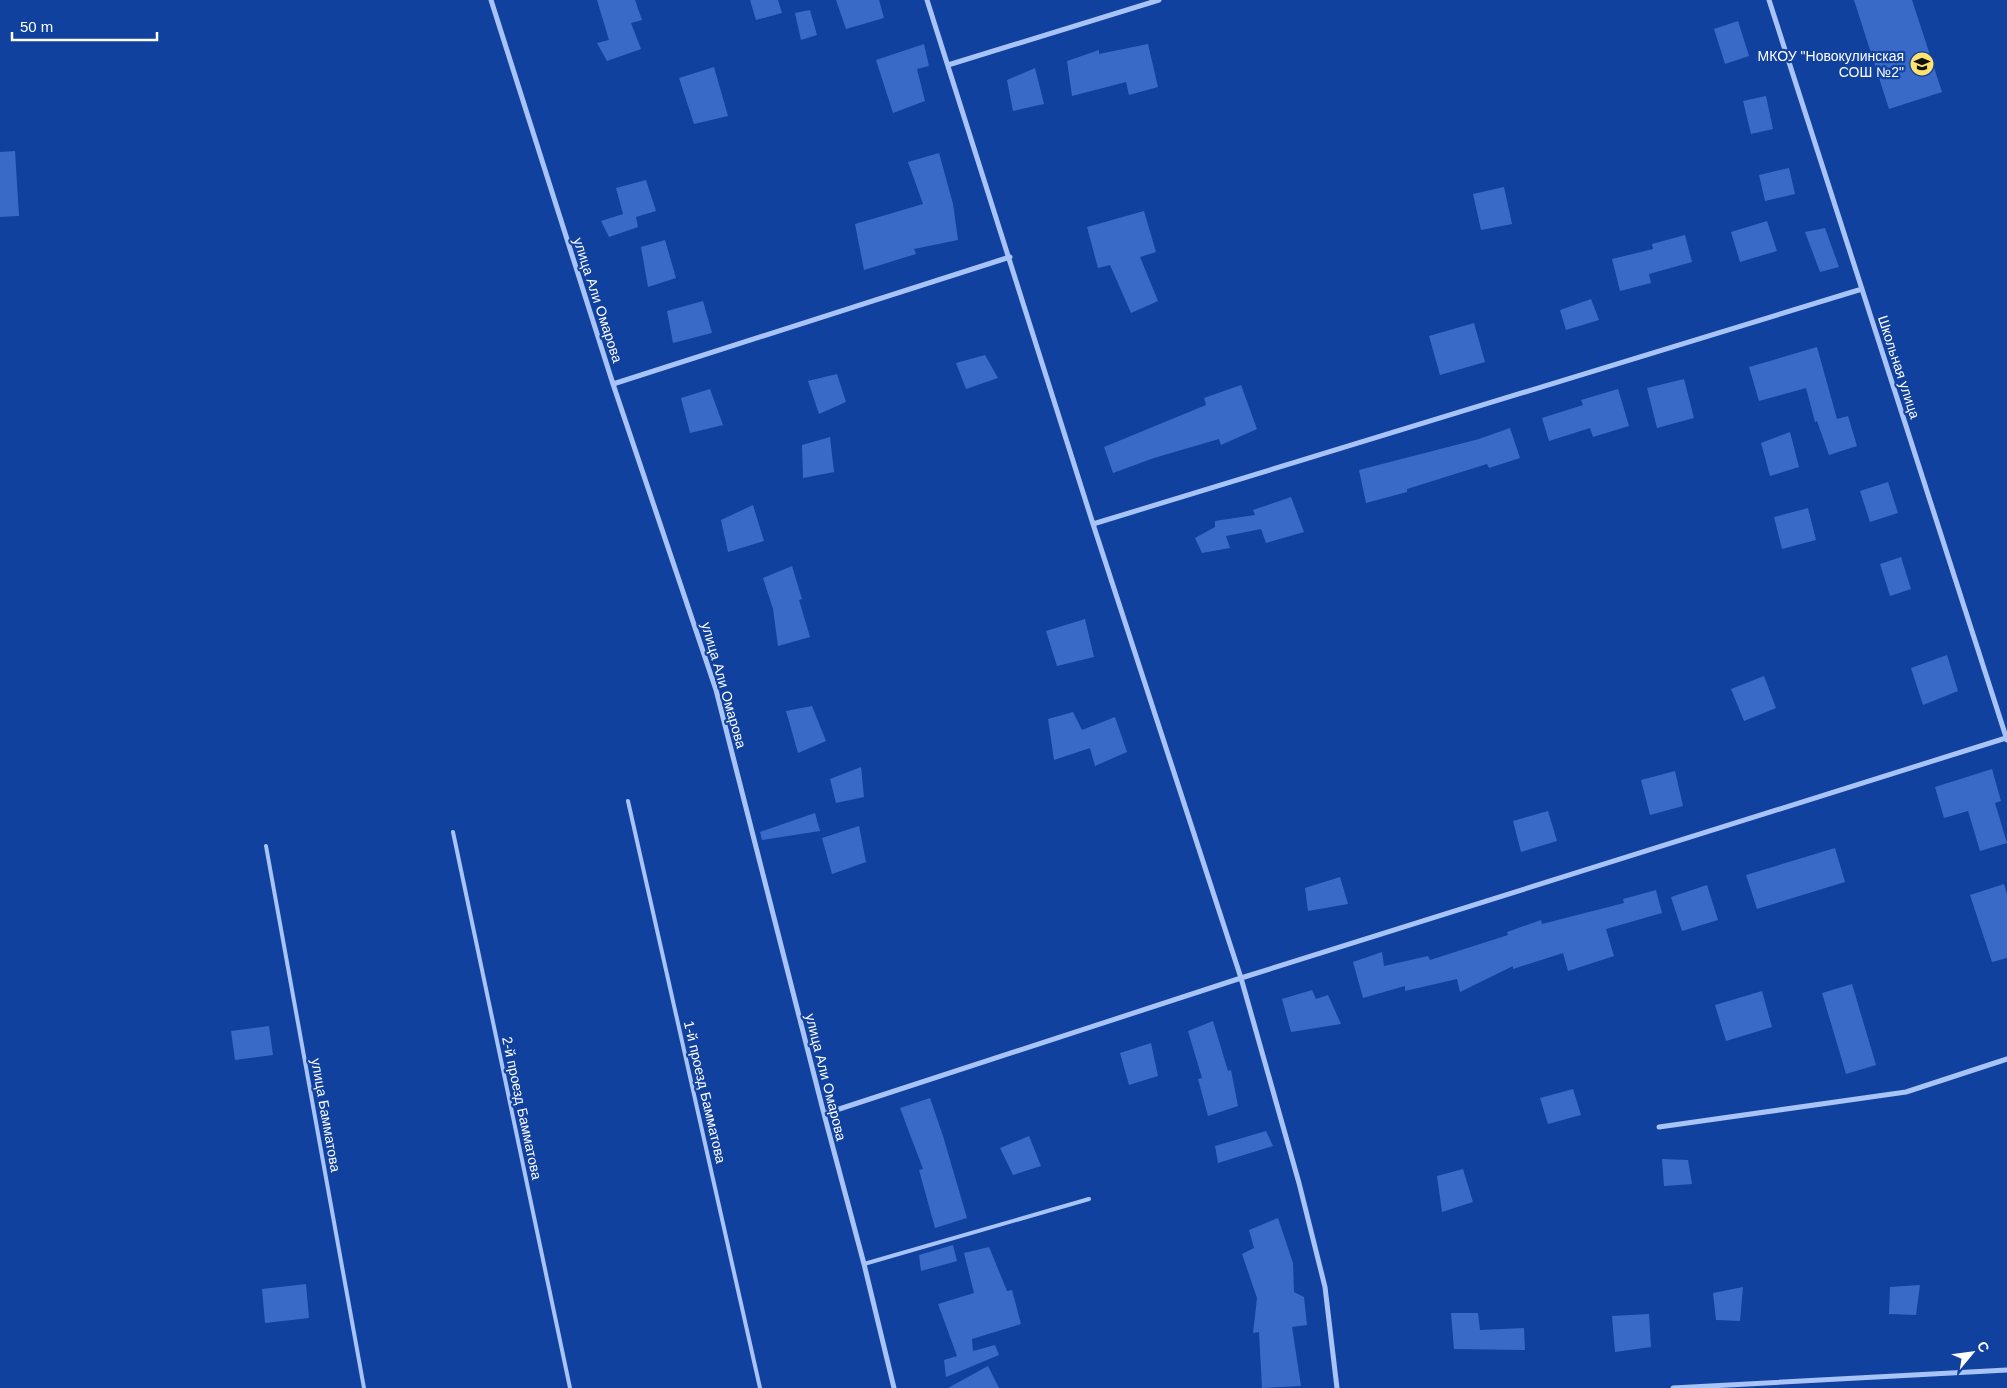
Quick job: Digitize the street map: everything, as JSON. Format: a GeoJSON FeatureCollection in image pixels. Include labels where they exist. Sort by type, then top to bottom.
{"type":"FeatureCollection","features":[{"type":"Feature","properties":{"kind":"street","name":"улица Али Омарова"},"geometry":{"type":"LineString","coordinates":[[490,0],[614,384],[716,690],[864,1264],[894,1388]]}},
{"type":"Feature","properties":{"kind":"street"},"geometry":{"type":"LineString","coordinates":[[927,0],[1010,257],[1093,524],[1241,978],[1299,1183],[1325,1287],[1337,1388]]}},
{"type":"Feature","properties":{"kind":"street"},"geometry":{"type":"LineString","coordinates":[[948,65],[1159,0]]}},
{"type":"Feature","properties":{"kind":"street","name":"Школьная улица"},"geometry":{"type":"LineString","coordinates":[[1769,0],[2006,739]]}},
{"type":"Feature","properties":{"kind":"street"},"geometry":{"type":"LineString","coordinates":[[614,384],[1010,257]]}},
{"type":"Feature","properties":{"kind":"street"},"geometry":{"type":"LineString","coordinates":[[1093,524],[1862,289]]}},
{"type":"Feature","properties":{"kind":"street"},"geometry":{"type":"LineString","coordinates":[[824,1114],[1241,978],[2006,739]]}},
{"type":"Feature","properties":{"kind":"street"},"geometry":{"type":"LineString","coordinates":[[1658,1127],[1906,1092],[2007,1059]]}},
{"type":"Feature","properties":{"kind":"street"},"geometry":{"type":"LineString","coordinates":[[1673,1388],[2007,1370]]}},
{"type":"Feature","properties":{"kind":"lane","name":"1-й проезд Бамматова"},"geometry":{"type":"LineString","coordinates":[[628,801],[760,1388]]}},
{"type":"Feature","properties":{"kind":"lane","name":"2-й проезд Бамматова"},"geometry":{"type":"LineString","coordinates":[[452,832],[570,1388]]}},
{"type":"Feature","properties":{"kind":"lane","name":"улица Бамматова"},"geometry":{"type":"LineString","coordinates":[[266,846],[364,1388]]}},
{"type":"Feature","properties":{"kind":"lane"},"geometry":{"type":"LineString","coordinates":[[864,1264],[1089,1199]]}},
{"type":"Feature","properties":{"kind":"building"},"geometry":{"type":"Polygon","coordinates":[[[597,0],[635,0],[642,20],[631,23],[641,49],[607,61],[597,43],[609,40],[597,0]]]}},
{"type":"Feature","properties":{"kind":"building"},"geometry":{"type":"Polygon","coordinates":[[[750,0],[778,0],[782,13],[756,20],[750,0]]]}},
{"type":"Feature","properties":{"kind":"building"},"geometry":{"type":"Polygon","coordinates":[[[836,0],[879,0],[884,18],[846,29],[836,0]]]}},
{"type":"Feature","properties":{"kind":"building"},"geometry":{"type":"Polygon","coordinates":[[[1854,0],[1912,0],[1942,92],[1889,109],[1854,0]]]}},
{"type":"Feature","properties":{"kind":"building"},"geometry":{"type":"Polygon","coordinates":[[[810,10],[817,35],[801,40],[795,13],[810,10]]]}},
{"type":"Feature","properties":{"kind":"building"},"geometry":{"type":"Polygon","coordinates":[[[1738,21],[1749,56],[1725,64],[1714,29],[1738,21]]]}},
{"type":"Feature","properties":{"kind":"building"},"geometry":{"type":"Polygon","coordinates":[[[924,44],[929,66],[917,69],[925,101],[893,113],[876,60],[924,44]]]}},
{"type":"Feature","properties":{"kind":"building"},"geometry":{"type":"Polygon","coordinates":[[[1148,44],[1158,87],[1129,95],[1126,82],[1072,96],[1067,61],[1099,50],[1099,54],[1148,44]]]}},
{"type":"Feature","properties":{"kind":"building"},"geometry":{"type":"Polygon","coordinates":[[[714,67],[728,116],[694,124],[679,78],[714,67]]]}},
{"type":"Feature","properties":{"kind":"building"},"geometry":{"type":"Polygon","coordinates":[[[1035,68],[1044,104],[1013,111],[1007,80],[1035,68]]]}},
{"type":"Feature","properties":{"kind":"building"},"geometry":{"type":"Polygon","coordinates":[[[1766,96],[1773,129],[1751,134],[1743,101],[1766,96]]]}},
{"type":"Feature","properties":{"kind":"building"},"geometry":{"type":"Polygon","coordinates":[[[15,151],[19,216],[0,217],[0,152],[15,151]]]}},
{"type":"Feature","properties":{"kind":"building"},"geometry":{"type":"Polygon","coordinates":[[[939,153],[953,204],[958,240],[914,249],[916,254],[864,270],[855,224],[923,204],[908,162],[939,153]]]}},
{"type":"Feature","properties":{"kind":"building"},"geometry":{"type":"Polygon","coordinates":[[[1789,168],[1795,194],[1765,201],[1759,175],[1789,168]]]}},
{"type":"Feature","properties":{"kind":"building"},"geometry":{"type":"Polygon","coordinates":[[[646,180],[656,211],[636,217],[638,227],[609,237],[601,221],[623,214],[616,188],[646,180]]]}},
{"type":"Feature","properties":{"kind":"building"},"geometry":{"type":"Polygon","coordinates":[[[1504,187],[1512,224],[1481,230],[1473,194],[1504,187]]]}},
{"type":"Feature","properties":{"kind":"building"},"geometry":{"type":"Polygon","coordinates":[[[1144,211],[1156,252],[1140,257],[1158,301],[1131,313],[1110,265],[1098,268],[1087,227],[1144,211]]]}},
{"type":"Feature","properties":{"kind":"building"},"geometry":{"type":"Polygon","coordinates":[[[1767,221],[1777,251],[1740,262],[1731,232],[1767,221]]]}},
{"type":"Feature","properties":{"kind":"building"},"geometry":{"type":"Polygon","coordinates":[[[1825,228],[1839,267],[1820,272],[1805,232],[1825,228]]]}},
{"type":"Feature","properties":{"kind":"building"},"geometry":{"type":"Polygon","coordinates":[[[1685,235],[1692,262],[1649,274],[1651,283],[1620,291],[1612,259],[1653,249],[1652,244],[1685,235]]]}},
{"type":"Feature","properties":{"kind":"building"},"geometry":{"type":"Polygon","coordinates":[[[665,240],[676,278],[648,287],[641,247],[665,240]]]}},
{"type":"Feature","properties":{"kind":"building"},"geometry":{"type":"Polygon","coordinates":[[[1591,299],[1599,320],[1566,330],[1560,310],[1591,299]]]}},
{"type":"Feature","properties":{"kind":"building"},"geometry":{"type":"Polygon","coordinates":[[[703,301],[712,333],[673,343],[667,311],[703,301]]]}},
{"type":"Feature","properties":{"kind":"building"},"geometry":{"type":"Polygon","coordinates":[[[1474,323],[1485,362],[1440,375],[1429,336],[1474,323]]]}},
{"type":"Feature","properties":{"kind":"building"},"geometry":{"type":"Polygon","coordinates":[[[1817,347],[1837,419],[1848,416],[1857,446],[1829,455],[1817,421],[1815,422],[1806,388],[1759,401],[1749,367],[1817,347]]]}},
{"type":"Feature","properties":{"kind":"building"},"geometry":{"type":"Polygon","coordinates":[[[985,355],[998,378],[966,389],[956,363],[985,355]]]}},
{"type":"Feature","properties":{"kind":"building"},"geometry":{"type":"Polygon","coordinates":[[[837,374],[846,402],[819,414],[808,381],[837,374]]]}},
{"type":"Feature","properties":{"kind":"building"},"geometry":{"type":"Polygon","coordinates":[[[1684,379],[1694,418],[1657,428],[1647,388],[1684,379]]]}},
{"type":"Feature","properties":{"kind":"building"},"geometry":{"type":"Polygon","coordinates":[[[1241,385],[1257,429],[1221,445],[1219,439],[1154,458],[1113,473],[1104,447],[1206,405],[1204,398],[1241,385]]]}},
{"type":"Feature","properties":{"kind":"building"},"geometry":{"type":"Polygon","coordinates":[[[710,389],[723,425],[690,433],[681,398],[710,389]]]}},
{"type":"Feature","properties":{"kind":"building"},"geometry":{"type":"Polygon","coordinates":[[[1618,389],[1629,426],[1593,437],[1590,428],[1549,441],[1542,418],[1583,405],[1581,400],[1618,389]]]}},
{"type":"Feature","properties":{"kind":"building"},"geometry":{"type":"Polygon","coordinates":[[[1510,428],[1520,458],[1489,468],[1487,464],[1407,489],[1407,492],[1366,503],[1359,470],[1479,439],[1510,428]]]}},
{"type":"Feature","properties":{"kind":"building"},"geometry":{"type":"Polygon","coordinates":[[[1790,432],[1799,467],[1770,476],[1761,443],[1790,432]]]}},
{"type":"Feature","properties":{"kind":"building"},"geometry":{"type":"Polygon","coordinates":[[[830,437],[834,472],[803,478],[802,445],[830,437]]]}},
{"type":"Feature","properties":{"kind":"building"},"geometry":{"type":"Polygon","coordinates":[[[1888,482],[1898,513],[1870,522],[1860,491],[1888,482]]]}},
{"type":"Feature","properties":{"kind":"building"},"geometry":{"type":"Polygon","coordinates":[[[1291,497],[1304,532],[1266,543],[1261,529],[1226,536],[1230,548],[1202,553],[1195,538],[1215,527],[1215,521],[1255,515],[1253,510],[1291,497]]]}},
{"type":"Feature","properties":{"kind":"building"},"geometry":{"type":"Polygon","coordinates":[[[753,505],[764,541],[728,552],[721,520],[753,505]]]}},
{"type":"Feature","properties":{"kind":"building"},"geometry":{"type":"Polygon","coordinates":[[[1808,508],[1816,540],[1782,549],[1774,517],[1808,508]]]}},
{"type":"Feature","properties":{"kind":"building"},"geometry":{"type":"Polygon","coordinates":[[[1901,557],[1911,589],[1890,596],[1880,564],[1901,557]]]}},
{"type":"Feature","properties":{"kind":"building"},"geometry":{"type":"Polygon","coordinates":[[[792,566],[802,599],[799,600],[810,637],[778,646],[773,609],[763,578],[792,566]]]}},
{"type":"Feature","properties":{"kind":"building"},"geometry":{"type":"Polygon","coordinates":[[[1085,619],[1094,657],[1057,666],[1046,631],[1085,619]]]}},
{"type":"Feature","properties":{"kind":"building"},"geometry":{"type":"Polygon","coordinates":[[[1947,655],[1958,691],[1923,705],[1911,668],[1947,655]]]}},
{"type":"Feature","properties":{"kind":"building"},"geometry":{"type":"Polygon","coordinates":[[[1764,676],[1776,708],[1744,721],[1731,689],[1764,676]]]}},
{"type":"Feature","properties":{"kind":"building"},"geometry":{"type":"Polygon","coordinates":[[[812,706],[826,741],[798,753],[786,711],[812,706]]]}},
{"type":"Feature","properties":{"kind":"building"},"geometry":{"type":"Polygon","coordinates":[[[1073,712],[1082,730],[1115,717],[1127,752],[1095,766],[1090,748],[1054,760],[1048,719],[1073,712]]]}},
{"type":"Feature","properties":{"kind":"building"},"geometry":{"type":"Polygon","coordinates":[[[861,767],[864,797],[836,803],[830,779],[861,767]]]}},
{"type":"Feature","properties":{"kind":"building"},"geometry":{"type":"Polygon","coordinates":[[[1992,769],[2001,801],[1995,803],[2007,843],[1980,851],[1968,811],[1944,818],[1935,787],[1992,769]]]}},
{"type":"Feature","properties":{"kind":"building"},"geometry":{"type":"Polygon","coordinates":[[[1675,771],[1683,806],[1650,815],[1641,780],[1675,771]]]}},
{"type":"Feature","properties":{"kind":"building"},"geometry":{"type":"Polygon","coordinates":[[[1548,811],[1557,841],[1521,852],[1513,821],[1548,811]]]}},
{"type":"Feature","properties":{"kind":"building"},"geometry":{"type":"Polygon","coordinates":[[[815,813],[820,831],[762,840],[760,832],[815,813]]]}},
{"type":"Feature","properties":{"kind":"building"},"geometry":{"type":"Polygon","coordinates":[[[859,826],[866,862],[832,874],[822,838],[859,826]]]}},
{"type":"Feature","properties":{"kind":"building"},"geometry":{"type":"Polygon","coordinates":[[[1835,848],[1845,882],[1757,909],[1746,875],[1835,848]]]}},
{"type":"Feature","properties":{"kind":"building"},"geometry":{"type":"Polygon","coordinates":[[[1340,877],[1348,904],[1308,911],[1305,888],[1340,877]]]}},
{"type":"Feature","properties":{"kind":"building"},"geometry":{"type":"Polygon","coordinates":[[[2004,884],[2007,894],[2007,958],[1992,962],[1970,895],[2004,884]]]}},
{"type":"Feature","properties":{"kind":"building"},"geometry":{"type":"Polygon","coordinates":[[[1707,885],[1718,920],[1682,931],[1671,897],[1707,885]]]}},
{"type":"Feature","properties":{"kind":"building"},"geometry":{"type":"Polygon","coordinates":[[[1656,890],[1662,913],[1606,929],[1614,956],[1568,971],[1563,953],[1513,969],[1513,966],[1460,992],[1457,979],[1405,991],[1405,986],[1363,998],[1353,962],[1382,952],[1384,966],[1428,956],[1430,960],[1508,935],[1507,932],[1541,920],[1542,924],[1624,903],[1623,899],[1656,890]]]}},
{"type":"Feature","properties":{"kind":"building"},"geometry":{"type":"Polygon","coordinates":[[[1852,984],[1876,1065],[1846,1074],[1822,993],[1852,984]]]}},
{"type":"Feature","properties":{"kind":"building"},"geometry":{"type":"Polygon","coordinates":[[[1312,990],[1316,999],[1328,995],[1341,1024],[1291,1032],[1282,999],[1312,990]]]}},
{"type":"Feature","properties":{"kind":"building"},"geometry":{"type":"Polygon","coordinates":[[[1762,991],[1772,1027],[1726,1041],[1715,1005],[1762,991]]]}},
{"type":"Feature","properties":{"kind":"building"},"geometry":{"type":"Polygon","coordinates":[[[1213,1021],[1228,1071],[1231,1070],[1238,1106],[1208,1116],[1198,1079],[1202,1078],[1188,1031],[1213,1021]]]}},
{"type":"Feature","properties":{"kind":"building"},"geometry":{"type":"Polygon","coordinates":[[[269,1026],[273,1055],[235,1060],[231,1031],[269,1026]]]}},
{"type":"Feature","properties":{"kind":"building"},"geometry":{"type":"Polygon","coordinates":[[[1151,1043],[1158,1076],[1129,1085],[1120,1053],[1151,1043]]]}},
{"type":"Feature","properties":{"kind":"building"},"geometry":{"type":"Polygon","coordinates":[[[1573,1089],[1581,1115],[1548,1124],[1540,1098],[1573,1089]]]}},
{"type":"Feature","properties":{"kind":"building"},"geometry":{"type":"Polygon","coordinates":[[[930,1098],[967,1218],[935,1228],[919,1170],[923,1169],[900,1108],[930,1098]]]}},
{"type":"Feature","properties":{"kind":"building"},"geometry":{"type":"Polygon","coordinates":[[[1266,1131],[1273,1146],[1218,1163],[1215,1146],[1266,1131]]]}},
{"type":"Feature","properties":{"kind":"building"},"geometry":{"type":"Polygon","coordinates":[[[1029,1136],[1041,1166],[1013,1175],[1000,1148],[1029,1136]]]}},
{"type":"Feature","properties":{"kind":"building"},"geometry":{"type":"Polygon","coordinates":[[[1662,1159],[1688,1160],[1692,1184],[1664,1186],[1662,1159]]]}},
{"type":"Feature","properties":{"kind":"building"},"geometry":{"type":"Polygon","coordinates":[[[1463,1169],[1473,1202],[1442,1212],[1437,1176],[1463,1169]]]}},
{"type":"Feature","properties":{"kind":"building"},"geometry":{"type":"Polygon","coordinates":[[[1278,1218],[1293,1263],[1294,1292],[1304,1297],[1307,1325],[1292,1327],[1301,1386],[1262,1388],[1259,1332],[1253,1333],[1257,1298],[1242,1254],[1254,1248],[1249,1230],[1278,1218]]]}},
{"type":"Feature","properties":{"kind":"building"},"geometry":{"type":"Polygon","coordinates":[[[953,1245],[957,1261],[921,1271],[919,1255],[953,1245]]]}},
{"type":"Feature","properties":{"kind":"building"},"geometry":{"type":"Polygon","coordinates":[[[989,1247],[1007,1291],[1012,1290],[1021,1324],[972,1339],[973,1351],[995,1345],[999,1355],[946,1377],[944,1360],[957,1356],[938,1304],[974,1293],[964,1253],[989,1247]]]}},
{"type":"Feature","properties":{"kind":"building"},"geometry":{"type":"Polygon","coordinates":[[[306,1284],[309,1318],[265,1323],[262,1289],[306,1284]]]}},
{"type":"Feature","properties":{"kind":"building"},"geometry":{"type":"Polygon","coordinates":[[[1920,1285],[1916,1315],[1889,1314],[1890,1287],[1920,1285]]]}},
{"type":"Feature","properties":{"kind":"building"},"geometry":{"type":"Polygon","coordinates":[[[1743,1287],[1740,1321],[1716,1320],[1713,1293],[1743,1287]]]}},
{"type":"Feature","properties":{"kind":"building"},"geometry":{"type":"Polygon","coordinates":[[[1451,1313],[1478,1313],[1480,1330],[1524,1328],[1525,1350],[1454,1349],[1451,1313]]]}},
{"type":"Feature","properties":{"kind":"building"},"geometry":{"type":"Polygon","coordinates":[[[1649,1314],[1651,1347],[1615,1352],[1612,1316],[1649,1314]]]}},
{"type":"Feature","properties":{"kind":"building"},"geometry":{"type":"Polygon","coordinates":[[[988,1366],[999,1388],[948,1388],[988,1366]]]}},
{"type":"Feature","properties":{"kind":"place","name":"МКОУ \"Новокулинская СОШ №2\""},"geometry":{"type":"Point","coordinates":[1922,64]}}]}
